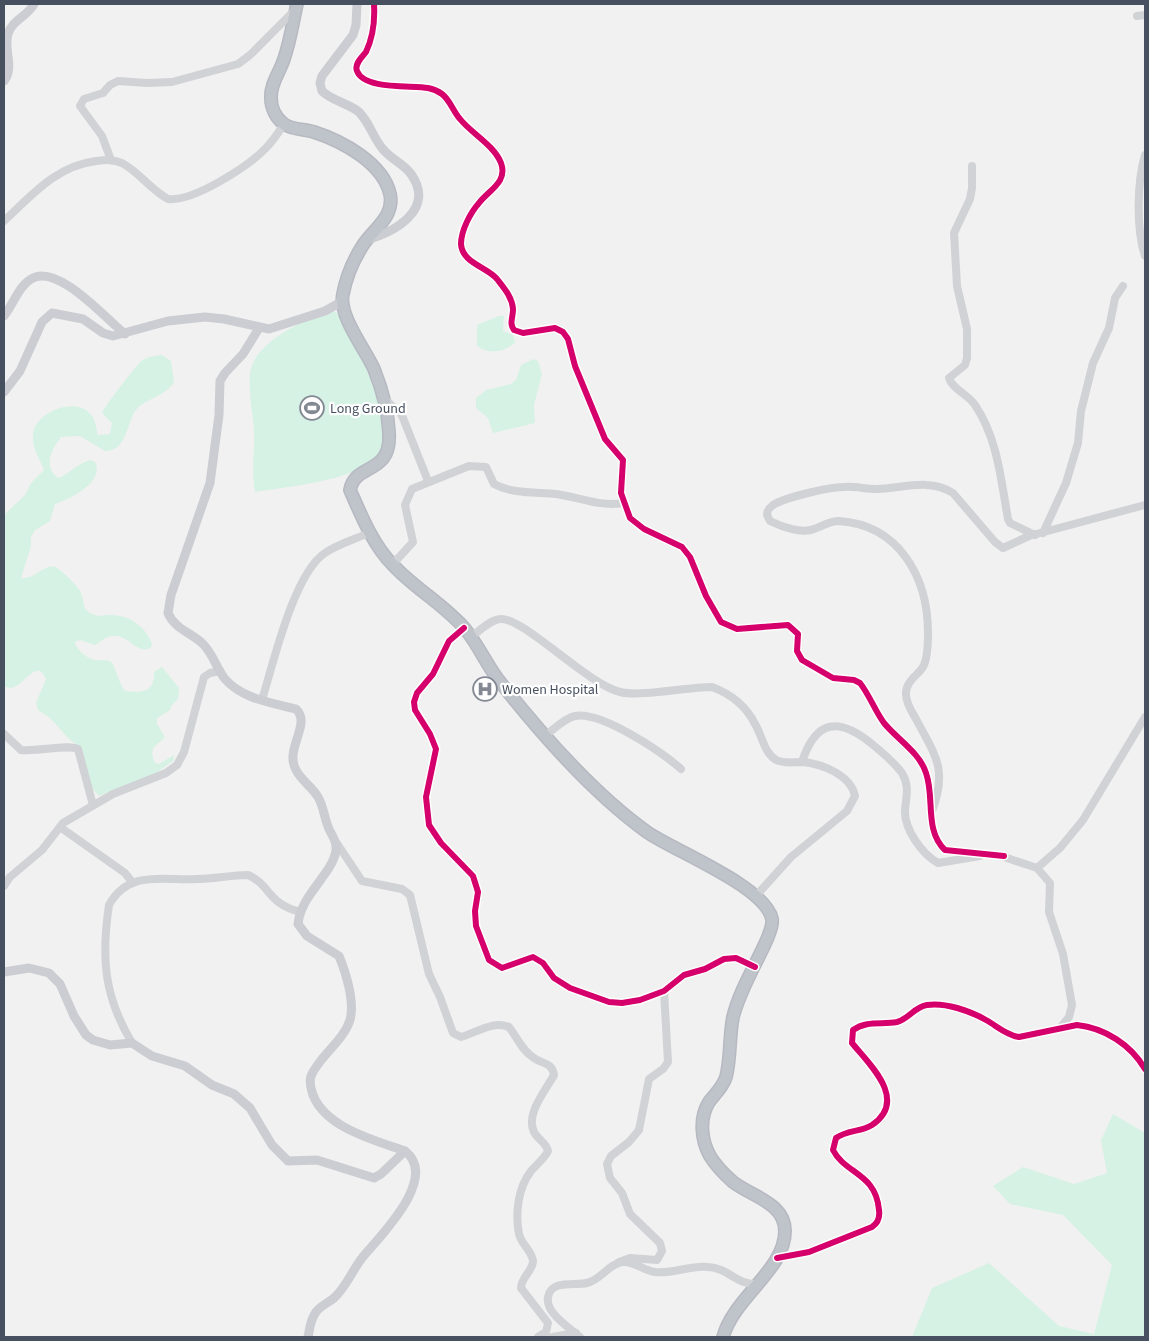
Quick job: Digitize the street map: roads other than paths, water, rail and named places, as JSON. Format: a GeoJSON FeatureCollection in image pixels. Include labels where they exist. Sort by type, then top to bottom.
{"type":"FeatureCollection","features":[{"type":"Feature","properties":{"kind":"highway"},"geometry":{"type":"LineString","coordinates":[[296,7],[284,59],[270,96],[275,114],[284,124],[343,144],[366,160],[385,179],[391,197],[388,214],[381,226],[366,240],[354,265],[341,302],[345,314],[375,371],[384,399],[389,432],[389,446],[386,456],[355,478],[350,490],[371,532],[392,565],[468,633],[496,677],[546,735],[601,792],[637,825],[662,841],[710,865],[755,897],[767,909],[772,926],[755,967],[736,1005],[726,1079],[704,1113],[702,1131],[710,1155],[720,1170],[734,1183],[776,1210],[783,1220],[784,1238],[777,1258],[738,1306],[723,1337]]}},
{"type":"Feature","properties":{"kind":"main road"},"geometry":{"type":"LineString","coordinates":[[4,81],[10,71],[7,45],[9,32],[34,4]]}},
{"type":"Feature","properties":{"kind":"main road"},"geometry":{"type":"LineString","coordinates":[[357,4],[356,25],[353,35],[322,76],[320,83],[322,91],[359,112],[381,148],[412,175],[418,191],[416,204],[404,223],[384,235],[366,240]]}},
{"type":"Feature","properties":{"kind":"main road"},"geometry":{"type":"LineString","coordinates":[[4,316],[25,284],[32,278],[50,276],[70,286],[125,334]]}},
{"type":"Feature","properties":{"kind":"main road"},"geometry":{"type":"LineString","coordinates":[[4,392],[20,371],[47,316],[52,313],[83,319],[108,335],[125,334],[168,321],[205,317],[224,319],[259,328],[278,327],[325,311],[341,302]]}},
{"type":"Feature","properties":{"kind":"main road"},"geometry":{"type":"LineString","coordinates":[[259,328],[244,354],[225,373],[220,381],[219,416],[210,483],[196,519],[168,605],[171,619],[204,645],[220,672],[233,686],[262,700],[296,710],[300,713],[302,723],[296,740],[293,761],[296,771],[322,805],[329,829],[336,842],[333,860],[310,892],[298,924],[307,936],[339,956],[348,988],[351,1010],[350,1019],[343,1034],[311,1075],[310,1082],[315,1098],[321,1108],[336,1122],[405,1152],[413,1161],[415,1175],[403,1209],[361,1260],[334,1298],[317,1310],[312,1318],[308,1337]]}},
{"type":"Feature","properties":{"kind":"main road"},"geometry":{"type":"LineString","coordinates":[[4,972],[29,968],[49,973],[60,984],[74,1016],[86,1034],[100,1044],[122,1045],[132,1043],[152,1056],[185,1066],[212,1084],[242,1100],[250,1108],[272,1145],[288,1161],[317,1160],[374,1178],[405,1152]]}},
{"type":"Feature","properties":{"kind":"street"},"geometry":{"type":"LineString","coordinates":[[374,4],[374,23],[370,39],[356,70],[362,78],[374,82],[428,88],[441,93],[466,126],[498,156],[502,166],[500,179],[478,203],[466,223],[461,241],[463,252],[472,262],[488,270],[506,291],[512,303],[511,324],[514,330],[523,333],[555,328],[566,335],[575,366],[602,433],[609,446],[623,460],[624,468],[620,486],[623,503],[630,518],[637,525],[679,545],[686,552],[721,622],[737,629],[788,625],[798,634],[797,651],[802,660],[833,678],[857,681],[860,684],[884,723],[924,767],[930,784],[931,815],[936,838],[945,850],[1004,856],[1037,868],[1050,883],[1050,912],[1069,980],[1072,1010],[1060,1028]]}},
{"type":"Feature","properties":{"kind":"street"},"geometry":{"type":"LineString","coordinates":[[112,160],[98,130],[82,110],[81,102],[103,93],[110,85],[118,81],[172,82],[238,64],[250,55],[296,7]]}},
{"type":"Feature","properties":{"kind":"street"},"geometry":{"type":"LineString","coordinates":[[4,221],[41,186],[66,168],[112,160],[123,164],[162,196],[168,199],[181,199],[198,193],[258,156],[275,138],[284,124]]}},
{"type":"Feature","properties":{"kind":"street"},"geometry":{"type":"LineString","coordinates":[[1145,155],[1139,182],[1141,233],[1145,256]]}},
{"type":"Feature","properties":{"kind":"street"},"geometry":{"type":"LineString","coordinates":[[972,166],[970,199],[954,233],[957,286],[967,329],[967,358],[965,365],[949,378],[953,385],[968,396],[981,415],[1000,467],[1010,523],[1039,534]]}},
{"type":"Feature","properties":{"kind":"street"},"geometry":{"type":"LineString","coordinates":[[1039,534],[1071,466],[1078,442],[1085,390],[1093,363],[1109,328],[1115,298],[1123,286]]}},
{"type":"Feature","properties":{"kind":"street"},"geometry":{"type":"LineString","coordinates":[[384,399],[403,418],[428,481]]}},
{"type":"Feature","properties":{"kind":"street"},"geometry":{"type":"LineString","coordinates":[[392,565],[413,542],[405,501],[412,489],[469,466],[479,466],[489,470],[494,484],[506,488],[559,494],[598,504],[623,503]]}},
{"type":"Feature","properties":{"kind":"street"},"geometry":{"type":"LineString","coordinates":[[931,815],[941,783],[940,769],[936,754],[913,715],[906,695],[910,681],[923,667],[926,660],[928,634],[925,603],[909,561],[893,541],[859,524],[833,521],[806,531],[770,522],[766,516],[767,512],[773,504],[780,501],[836,487],[880,489],[906,485],[934,486],[945,488],[953,493],[1000,546],[1008,548],[1022,539],[1145,505]]}},
{"type":"Feature","properties":{"kind":"street"},"geometry":{"type":"LineString","coordinates":[[262,700],[293,601],[312,568],[324,553],[371,532]]}},
{"type":"Feature","properties":{"kind":"street"},"geometry":{"type":"LineString","coordinates":[[755,897],[791,857],[847,811],[855,796],[854,789],[847,781],[834,772],[802,762],[779,762],[771,757],[747,711],[724,691],[712,687],[621,692],[580,671],[522,627],[503,618],[449,641],[433,674],[417,693],[414,702],[415,710],[430,734],[436,749],[426,797],[429,826],[441,843],[473,876],[478,892],[475,911],[476,926],[489,960],[502,968],[534,957],[543,963],[550,974],[560,982],[609,1002],[632,1002],[664,991],[684,975],[705,969],[724,958],[736,958],[755,967]]}},
{"type":"Feature","properties":{"kind":"street"},"geometry":{"type":"LineString","coordinates":[[4,886],[10,877],[42,850],[60,827],[93,805],[126,788],[166,773],[177,765],[184,752],[204,677],[210,673],[220,672]]}},
{"type":"Feature","properties":{"kind":"street"},"geometry":{"type":"LineString","coordinates":[[546,735],[566,720],[582,717],[618,728],[645,742],[681,769]]}},
{"type":"Feature","properties":{"kind":"street"},"geometry":{"type":"LineString","coordinates":[[1037,868],[1060,848],[1084,820],[1145,718]]}},
{"type":"Feature","properties":{"kind":"street"},"geometry":{"type":"LineString","coordinates":[[802,762],[815,735],[829,728],[849,727],[884,753],[902,774],[908,790],[905,809],[906,823],[932,860],[938,863],[945,863],[978,856],[1004,856]]}},
{"type":"Feature","properties":{"kind":"street"},"geometry":{"type":"LineString","coordinates":[[4,734],[21,750],[48,750],[68,746],[78,749],[93,805]]}},
{"type":"Feature","properties":{"kind":"street"},"geometry":{"type":"LineString","coordinates":[[60,827],[125,873],[133,882]]}},
{"type":"Feature","properties":{"kind":"street"},"geometry":{"type":"LineString","coordinates":[[336,842],[362,881],[402,889],[410,895],[429,974],[440,997],[452,1033],[462,1037],[484,1028],[504,1025],[508,1027],[532,1058],[550,1065],[553,1069],[554,1075],[538,1104],[532,1125],[534,1132],[548,1150],[525,1180],[520,1191],[518,1214],[520,1237],[532,1259],[532,1264],[523,1278],[521,1288],[548,1323],[546,1332],[538,1337]]}},
{"type":"Feature","properties":{"kind":"street"},"geometry":{"type":"LineString","coordinates":[[132,1043],[115,1013],[104,966],[109,905],[112,899],[133,882],[144,878],[194,880],[248,875],[255,878],[284,907],[301,912]]}},
{"type":"Feature","properties":{"kind":"street"},"geometry":{"type":"LineString","coordinates":[[578,1335],[558,1316],[548,1301],[551,1290],[562,1284],[588,1283],[619,1262],[630,1258],[657,1260],[662,1251],[660,1243],[630,1214],[622,1193],[610,1178],[607,1164],[611,1156],[629,1142],[640,1130],[649,1080],[663,1069],[668,1062],[664,991]]}},
{"type":"Feature","properties":{"kind":"street"},"geometry":{"type":"LineString","coordinates":[[777,1258],[809,1252],[872,1227],[878,1220],[879,1202],[873,1189],[864,1177],[836,1155],[833,1150],[833,1143],[841,1134],[872,1125],[884,1109],[887,1099],[886,1088],[882,1079],[852,1043],[853,1030],[862,1024],[904,1020],[919,1007],[941,1005],[980,1017],[1012,1036],[1019,1037],[1077,1025],[1096,1028],[1126,1046],[1134,1053],[1145,1069]]}},
{"type":"Feature","properties":{"kind":"street"},"geometry":{"type":"LineString","coordinates":[[619,1262],[630,1263],[653,1272],[708,1267],[727,1272],[744,1284],[757,1284]]}},
{"type":"Feature","properties":{"kind":"street"},"geometry":{"type":"LineString","coordinates":[[552,1337],[556,1330],[558,1316]]}},
{"type":"Feature","properties":{"kind":"street"},"geometry":{"type":"LineString","coordinates":[[552,1337],[578,1335]]}},
{"type":"Feature","properties":{"kind":"place","name":"Long Ground"},"geometry":{"type":"Point","coordinates":[312,408]}},
{"type":"Feature","properties":{"kind":"place","name":"Women Hospital"},"geometry":{"type":"Point","coordinates":[485,689]}}]}
